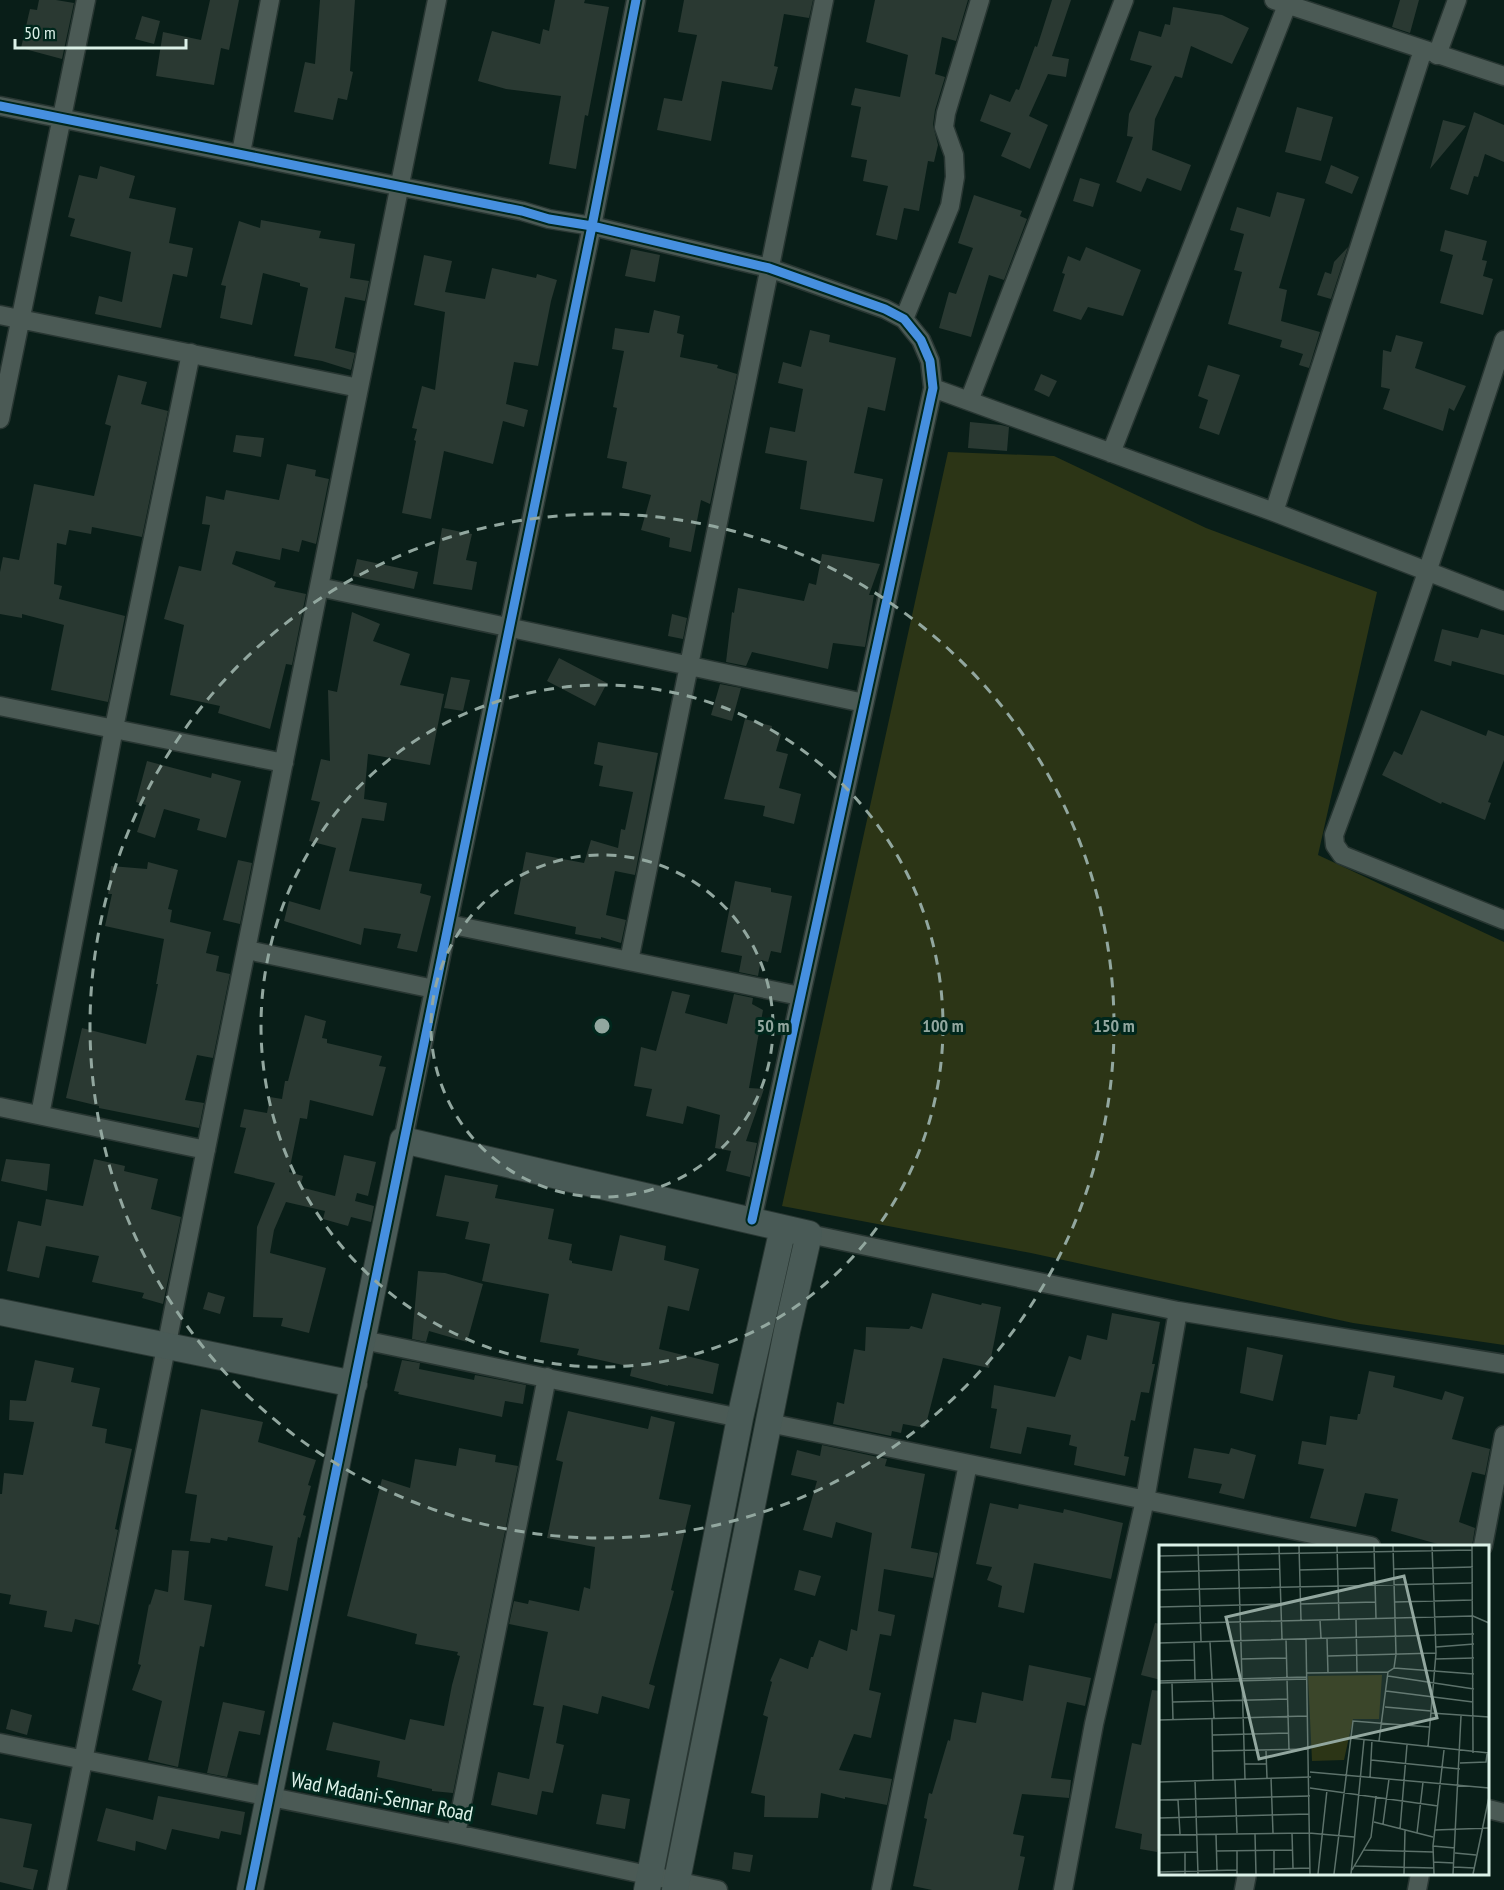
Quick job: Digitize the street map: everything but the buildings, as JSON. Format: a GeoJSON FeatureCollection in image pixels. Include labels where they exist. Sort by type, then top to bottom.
{"type":"FeatureCollection","features":[{"type":"Feature","properties":{"kind":"street"},"geometry":{"type":"LineString","coordinates":[[0,419],[86,0]]}},
{"type":"Feature","properties":{"kind":"street"},"geometry":{"type":"LineString","coordinates":[[241,153],[270,0]]}},
{"type":"Feature","properties":{"kind":"street"},"geometry":{"type":"LineString","coordinates":[[57,1890],[437,0]]}},
{"type":"Feature","properties":{"kind":"street"},"geometry":{"type":"LineString","coordinates":[[250,1890],[592,226],[636,0]]}},
{"type":"Feature","properties":{"kind":"street"},"geometry":{"type":"LineString","coordinates":[[629,961],[824,0]]}},
{"type":"Feature","properties":{"kind":"street"},"geometry":{"type":"LineString","coordinates":[[904,319],[950,206],[955,177],[954,155],[944,127],[946,113],[980,0]]}},
{"type":"Feature","properties":{"kind":"street"},"geometry":{"type":"LineString","coordinates":[[969,401],[1124,0]]}},
{"type":"Feature","properties":{"kind":"street"},"geometry":{"type":"LineString","coordinates":[[1274,512],[1430,52],[1457,0]]}},
{"type":"Feature","properties":{"kind":"street"},"geometry":{"type":"LineString","coordinates":[[1111,453],[1283,1],[1504,76]]}},
{"type":"Feature","properties":{"kind":"street"},"geometry":{"type":"LineString","coordinates":[[0,106],[522,211],[769,268],[885,309],[904,319],[921,340],[930,361],[933,388],[752,1221]]}},
{"type":"Feature","properties":{"kind":"street"},"geometry":{"type":"LineString","coordinates":[[0,315],[359,387]]}},
{"type":"Feature","properties":{"kind":"street"},"geometry":{"type":"LineString","coordinates":[[1504,340],[1429,572],[1334,836],[1335,845],[1342,855],[1504,920]]}},
{"type":"Feature","properties":{"kind":"street"},"geometry":{"type":"LineString","coordinates":[[40,1115],[114,728],[191,353]]}},
{"type":"Feature","properties":{"kind":"street"},"geometry":{"type":"LineString","coordinates":[[933,388],[1274,512],[1504,601]]}},
{"type":"Feature","properties":{"kind":"street"},"geometry":{"type":"LineString","coordinates":[[319,588],[864,704]]}},
{"type":"Feature","properties":{"kind":"street"},"geometry":{"type":"LineString","coordinates":[[0,706],[284,763]]}},
{"type":"Feature","properties":{"kind":"street"},"geometry":{"type":"LineString","coordinates":[[448,924],[800,996]]}},
{"type":"Feature","properties":{"kind":"street"},"geometry":{"type":"LineString","coordinates":[[247,950],[434,989]]}},
{"type":"Feature","properties":{"kind":"street"},"geometry":{"type":"LineString","coordinates":[[0,1107],[206,1150]]}},
{"type":"Feature","properties":{"kind":"street"},"geometry":{"type":"LineString","coordinates":[[404,1140],[808,1234],[1178,1311],[1504,1364]]}},
{"type":"Feature","properties":{"kind":"street"},"geometry":{"type":"LineString","coordinates":[[648,1883],[687,1696],[740,1418],[783,1228]]}},
{"type":"Feature","properties":{"kind":"street"},"geometry":{"type":"LineString","coordinates":[[718,1890],[676,1886],[808,1234]]}},
{"type":"Feature","properties":{"kind":"street"},"geometry":{"type":"LineString","coordinates":[[1063,1890],[1094,1724],[1145,1500],[1178,1311]]}},
{"type":"Feature","properties":{"kind":"street"},"geometry":{"type":"LineString","coordinates":[[0,1312],[354,1384]]}},
{"type":"Feature","properties":{"kind":"street"},"geometry":{"type":"LineString","coordinates":[[363,1340],[740,1418]]}},
{"type":"Feature","properties":{"kind":"street"},"geometry":{"type":"LineString","coordinates":[[456,1834],[547,1377]]}},
{"type":"Feature","properties":{"kind":"street"},"geometry":{"type":"LineString","coordinates":[[769,1423],[1145,1500],[1315,1541],[1360,1545]]}},
{"type":"Feature","properties":{"kind":"street"},"geometry":{"type":"LineString","coordinates":[[1483,1545],[1504,1435]]}},
{"type":"Feature","properties":{"kind":"street"},"geometry":{"type":"LineString","coordinates":[[881,1890],[969,1464]]}},
{"type":"Feature","properties":{"kind":"street","name":"Wad Madani-Sennar Road"},"geometry":{"type":"LineString","coordinates":[[0,1743],[456,1834],[648,1883],[676,1886]]}},
{"type":"Feature","properties":{"kind":"street"},"geometry":{"type":"LineString","coordinates":[[1489,1809],[1504,1813]]}},
{"type":"Feature","properties":{"kind":"street"},"geometry":{"type":"LineString","coordinates":[[1244,1890],[1247,1875]]}},
{"type":"Feature","properties":{"kind":"street"},"geometry":{"type":"LineString","coordinates":[[1417,1890],[1420,1875]]}},
{"type":"Feature","properties":{"kind":"green space"},"geometry":{"type":"Polygon","coordinates":[[[948,452],[1054,456],[1206,528],[1377,592],[1318,855],[1504,942],[1504,1345],[1353,1323],[1031,1253],[782,1206],[948,452]]]}},
{"type":"Feature","properties":{"kind":"cycle path"},"geometry":{"type":"LineString","coordinates":[[250,1890],[592,226],[636,0]]}},
{"type":"Feature","properties":{"kind":"cycle path"},"geometry":{"type":"LineString","coordinates":[[0,106],[522,211],[769,268],[885,309],[904,319],[921,340],[930,361],[933,388],[752,1220]]}}]}
